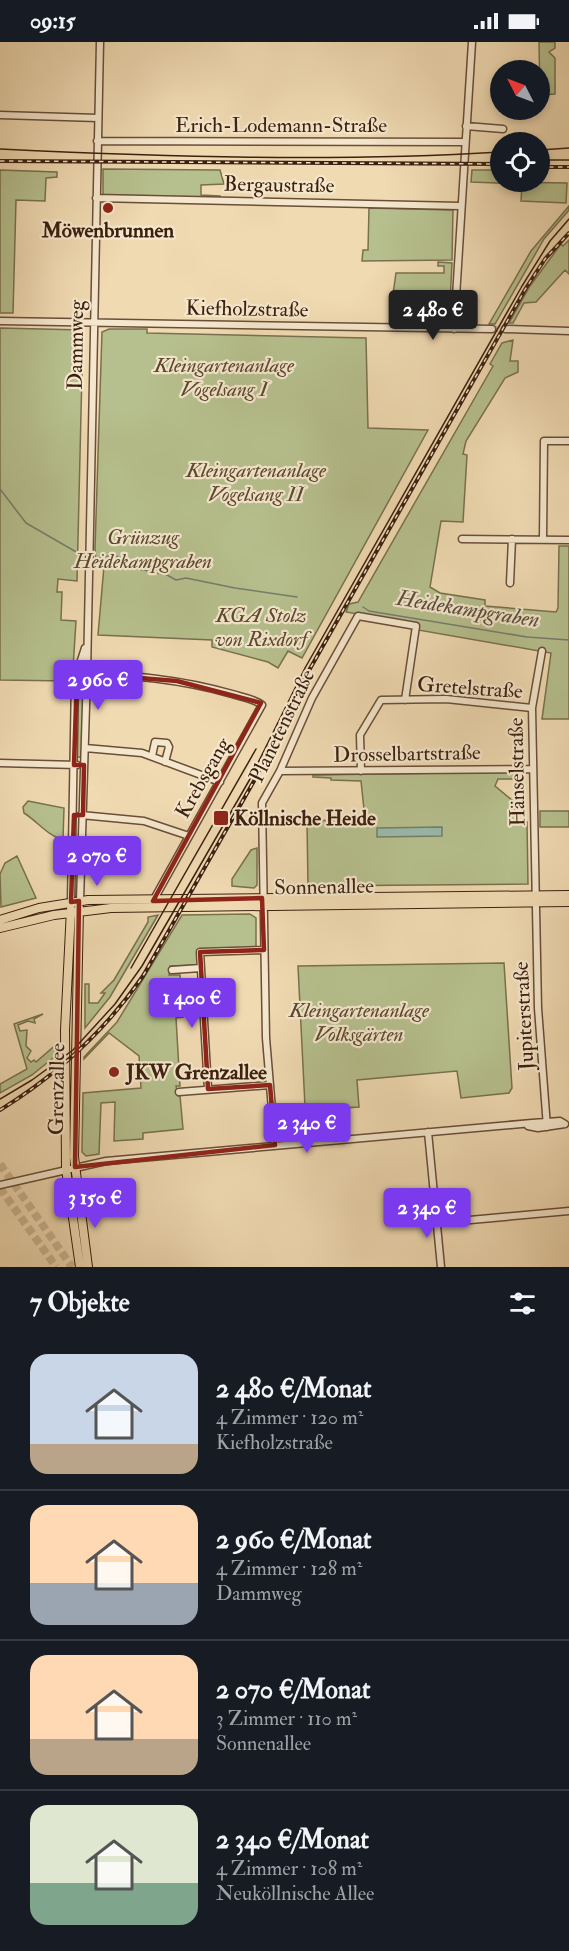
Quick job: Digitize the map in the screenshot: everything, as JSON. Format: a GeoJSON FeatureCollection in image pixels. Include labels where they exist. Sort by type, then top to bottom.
{"type":"FeatureCollection","features":[{"type":"Feature","properties":{"kind":"main road","name":"Sonnenallee"},"geometry":{"type":"LineString","coordinates":[[0,920],[52,905],[76,901],[263,902],[535,898],[569,895]]}},
{"type":"Feature","properties":{"kind":"main road","name":"Sonnenallee"},"geometry":{"type":"LineString","coordinates":[[535,898],[569,902]]}},
{"type":"Feature","properties":{"kind":"main road"},"geometry":{"type":"LineString","coordinates":[[75,912],[76,901]]}},
{"type":"Feature","properties":{"kind":"main road","name":"Sonnenallee"},"geometry":{"type":"LineString","coordinates":[[0,928],[54,915],[111,908],[263,902]]}},
{"type":"Feature","properties":{"kind":"main road"},"geometry":{"type":"LineString","coordinates":[[52,905],[54,915]]}},
{"type":"Feature","properties":{"kind":"main road","name":"Grenzallee"},"geometry":{"type":"LineString","coordinates":[[75,912],[65,1030],[66,1169],[80,1267]]}},
{"type":"Feature","properties":{"kind":"main road","name":"Grenzallee"},"geometry":{"type":"LineString","coordinates":[[75,912],[75,1167],[88,1267]]}},
{"type":"Feature","properties":{"kind":"main road"},"geometry":{"type":"LineString","coordinates":[[65,1030],[75,1030]]}},
{"type":"Feature","properties":{"kind":"street","name":"Dammweg"},"geometry":{"type":"LineString","coordinates":[[76,901],[85,748],[100,42]]}},
{"type":"Feature","properties":{"kind":"street"},"geometry":{"type":"LineString","coordinates":[[454,329],[472,42]]}},
{"type":"Feature","properties":{"kind":"street"},"geometry":{"type":"LineString","coordinates":[[0,115],[98,118]]}},
{"type":"Feature","properties":{"kind":"street"},"geometry":{"type":"LineString","coordinates":[[466,126],[504,129]]}},
{"type":"Feature","properties":{"kind":"street","name":"Erich-Lodemann-Straße"},"geometry":{"type":"LineString","coordinates":[[97,141],[465,142]]}},
{"type":"Feature","properties":{"kind":"street","name":"Bergaustraße"},"geometry":{"type":"LineString","coordinates":[[96,198],[460,206]]}},
{"type":"Feature","properties":{"kind":"street","name":"Kiefholzstraße"},"geometry":{"type":"LineString","coordinates":[[0,321],[492,329]]}},
{"type":"Feature","properties":{"kind":"street"},"geometry":{"type":"LineString","coordinates":[[505,329],[569,331]]}},
{"type":"Feature","properties":{"kind":"street"},"geometry":{"type":"LineString","coordinates":[[543,539],[544,441],[569,441]]}},
{"type":"Feature","properties":{"kind":"street"},"geometry":{"type":"LineString","coordinates":[[462,539],[569,540]]}},
{"type":"Feature","properties":{"kind":"street"},"geometry":{"type":"LineString","coordinates":[[510,583],[512,539]]}},
{"type":"Feature","properties":{"kind":"street","name":"Planetenstraße"},"geometry":{"type":"LineString","coordinates":[[275,1145],[264,950],[262,803],[280,771],[312,698],[358,616],[416,626],[405,700]]}},
{"type":"Feature","properties":{"kind":"street","name":"Dammweg"},"geometry":{"type":"LineString","coordinates":[[76,901],[74,765],[77,673],[86,648]]}},
{"type":"Feature","properties":{"kind":"street","name":"Hänselstraße"},"geometry":{"type":"LineString","coordinates":[[535,898],[532,708],[542,651]]}},
{"type":"Feature","properties":{"kind":"street"},"geometry":{"type":"LineString","coordinates":[[77,673],[87,673]]}},
{"type":"Feature","properties":{"kind":"street","name":"Krebsgang"},"geometry":{"type":"LineString","coordinates":[[87,673],[177,681],[261,703],[262,707],[153,901]]}},
{"type":"Feature","properties":{"kind":"street","name":"Gretelstraße"},"geometry":{"type":"LineString","coordinates":[[361,771],[360,735],[378,702],[446,699],[532,708]]}},
{"type":"Feature","properties":{"kind":"street"},"geometry":{"type":"LineString","coordinates":[[152,756],[155,742],[167,743],[169,747],[165,762]]}},
{"type":"Feature","properties":{"kind":"street"},"geometry":{"type":"LineString","coordinates":[[85,748],[127,750],[152,756],[220,782]]}},
{"type":"Feature","properties":{"kind":"street"},"geometry":{"type":"LineString","coordinates":[[0,764],[84,765]]}},
{"type":"Feature","properties":{"kind":"street","name":"Drosselbartstraße"},"geometry":{"type":"LineString","coordinates":[[280,771],[533,769]]}},
{"type":"Feature","properties":{"kind":"street"},"geometry":{"type":"LineString","coordinates":[[74,815],[144,821],[189,836]]}},
{"type":"Feature","properties":{"kind":"street","name":"Jupiterstraße"},"geometry":{"type":"LineString","coordinates":[[535,898],[538,1009],[547,1125]]}},
{"type":"Feature","properties":{"kind":"street"},"geometry":{"type":"LineString","coordinates":[[208,1089],[200,952],[264,950]]}},
{"type":"Feature","properties":{"kind":"street"},"geometry":{"type":"LineString","coordinates":[[172,969],[201,968]]}},
{"type":"Feature","properties":{"kind":"street"},"geometry":{"type":"LineString","coordinates":[[179,1092],[270,1085]]}},
{"type":"Feature","properties":{"kind":"street"},"geometry":{"type":"LineString","coordinates":[[0,1185],[106,1161],[428,1132],[567,1124]]}},
{"type":"Feature","properties":{"kind":"street"},"geometry":{"type":"LineString","coordinates":[[428,1132],[441,1267]]}},
{"type":"Feature","properties":{"kind":"street"},"geometry":{"type":"LineString","coordinates":[[437,1223],[569,1211]]}},
{"type":"Feature","properties":{"kind":"highlighted area"},"geometry":{"type":"Polygon","coordinates":[[[77,673],[177,681],[261,703],[153,901],[262,898],[264,950],[200,952],[208,1089],[270,1085],[275,1145],[75,1167],[79,901],[71,902],[74,815],[83,815],[84,765],[74,765],[77,673]]]}},
{"type":"Feature","properties":{"kind":"green space"},"geometry":{"type":"Polygon","coordinates":[[[539,42],[555,42],[555,48],[549,52],[555,58],[555,94],[550,94],[550,60],[539,60],[539,42]]]}},
{"type":"Feature","properties":{"kind":"green space"},"geometry":{"type":"Polygon","coordinates":[[[103,169],[220,170],[224,184],[201,185],[201,195],[220,196],[220,198],[103,195],[103,169]]]}},
{"type":"Feature","properties":{"kind":"green space"},"geometry":{"type":"Polygon","coordinates":[[[0,170],[57,172],[57,177],[46,178],[45,201],[16,200],[13,313],[0,313],[0,170]]]}},
{"type":"Feature","properties":{"kind":"green space"},"geometry":{"type":"Polygon","coordinates":[[[472,170],[490,170],[490,183],[471,182],[472,170]]]}},
{"type":"Feature","properties":{"kind":"green space"},"geometry":{"type":"Polygon","coordinates":[[[550,183],[567,183],[566,203],[521,201],[522,192],[550,192],[550,183]]]}},
{"type":"Feature","properties":{"kind":"green space"},"geometry":{"type":"Polygon","coordinates":[[[569,206],[569,210],[544,239],[495,324],[489,324],[531,251],[569,206]]]}},
{"type":"Feature","properties":{"kind":"green space"},"geometry":{"type":"Polygon","coordinates":[[[369,208],[453,210],[452,260],[362,261],[363,250],[368,250],[369,208]]]}},
{"type":"Feature","properties":{"kind":"green space"},"geometry":{"type":"Polygon","coordinates":[[[569,240],[569,274],[565,270],[536,302],[524,303],[513,323],[509,323],[530,286],[561,244],[563,246],[569,240]]]}},
{"type":"Feature","properties":{"kind":"green space"},"geometry":{"type":"Polygon","coordinates":[[[438,262],[452,263],[450,302],[407,301],[407,298],[405,301],[392,301],[396,273],[444,273],[444,266],[438,266],[438,262]]]}},
{"type":"Feature","properties":{"kind":"green space"},"geometry":{"type":"Polygon","coordinates":[[[392,303],[400,303],[400,306],[395,307],[395,314],[442,314],[443,308],[437,307],[437,304],[450,304],[450,320],[391,318],[392,303]]]}},
{"type":"Feature","properties":{"kind":"green space"},"geometry":{"type":"Polygon","coordinates":[[[0,328],[83,330],[77,581],[58,579],[57,592],[62,592],[61,620],[76,621],[73,668],[69,668],[68,681],[0,680],[0,328]]]}},
{"type":"Feature","properties":{"kind":"green space"},"geometry":{"type":"Polygon","coordinates":[[[109,329],[147,329],[147,333],[366,338],[368,428],[428,430],[302,658],[288,651],[278,668],[268,662],[212,647],[212,640],[98,635],[104,566],[96,564],[95,548],[102,332],[109,329]]]}},
{"type":"Feature","properties":{"kind":"green space"},"geometry":{"type":"Polygon","coordinates":[[[513,340],[510,361],[518,361],[518,372],[505,378],[466,441],[463,454],[467,455],[463,522],[441,521],[430,587],[440,593],[485,600],[485,606],[556,612],[558,608],[559,546],[569,546],[569,719],[542,719],[551,653],[418,630],[419,625],[346,612],[349,604],[358,602],[493,366],[490,364],[502,343],[513,340]]]}},
{"type":"Feature","properties":{"kind":"green space"},"geometry":{"type":"Polygon","coordinates":[[[81,680],[84,680],[82,757],[76,757],[78,685],[81,680]]]}},
{"type":"Feature","properties":{"kind":"green space"},"geometry":{"type":"Polygon","coordinates":[[[518,772],[518,779],[498,779],[495,786],[513,801],[517,822],[527,822],[528,884],[308,886],[307,821],[365,819],[361,781],[331,780],[331,778],[313,777],[313,775],[518,772]]]}},
{"type":"Feature","properties":{"kind":"green space"},"geometry":{"type":"Polygon","coordinates":[[[28,801],[64,808],[63,839],[48,832],[24,813],[23,807],[28,801]]]}},
{"type":"Feature","properties":{"kind":"green space"},"geometry":{"type":"Polygon","coordinates":[[[540,811],[569,811],[569,827],[540,827],[540,811]]]}},
{"type":"Feature","properties":{"kind":"green space"},"geometry":{"type":"Polygon","coordinates":[[[257,848],[257,885],[254,888],[232,886],[232,879],[251,850],[257,848]]]}},
{"type":"Feature","properties":{"kind":"green space"},"geometry":{"type":"Polygon","coordinates":[[[17,856],[36,898],[1,907],[0,874],[5,863],[17,856]]]}},
{"type":"Feature","properties":{"kind":"green space"},"geometry":{"type":"Polygon","coordinates":[[[250,914],[256,918],[256,948],[197,950],[198,965],[170,966],[169,975],[180,975],[183,1017],[176,1018],[180,1086],[176,1086],[178,1096],[180,1096],[183,1129],[143,1133],[143,1139],[114,1141],[115,1102],[101,1103],[99,1154],[86,1156],[82,1152],[83,1093],[141,1088],[139,1056],[109,1033],[84,1059],[84,1057],[117,1022],[182,915],[250,914]]]}},
{"type":"Feature","properties":{"kind":"green space"},"geometry":{"type":"Polygon","coordinates":[[[158,915],[110,997],[85,1028],[85,984],[89,984],[89,1003],[98,1003],[105,993],[101,993],[114,980],[148,922],[148,917],[158,915]]]}},
{"type":"Feature","properties":{"kind":"green space","name":"Kleingartenanlage Volksgärten"},"geometry":{"type":"Polygon","coordinates":[[[504,963],[512,1088],[509,1093],[461,1098],[457,1071],[357,1080],[359,1107],[313,1110],[305,1106],[298,966],[504,963]]]}},
{"type":"Feature","properties":{"kind":"green space"},"geometry":{"type":"Polygon","coordinates":[[[43,1014],[34,1019],[35,1023],[28,1021],[18,1025],[20,1031],[27,1030],[26,1046],[31,1051],[27,1058],[31,1062],[34,1060],[36,1062],[58,1043],[58,1054],[32,1075],[0,1093],[0,1084],[27,1069],[14,1024],[43,1014]]]}},
{"type":"Feature","properties":{"kind":"shaded area"},"geometry":{"type":"Polygon","coordinates":[[[442,827],[442,836],[377,837],[377,828],[442,827]]]}},
{"type":"Feature","properties":{"kind":"waterway","name":"Heidekampgraben"},"geometry":{"type":"LineString","coordinates":[[0,489],[26,523],[78,553]]}},
{"type":"Feature","properties":{"kind":"waterway","name":"Heidekampgraben"},"geometry":{"type":"LineString","coordinates":[[96,559],[114,556],[129,567],[167,575],[176,580],[186,578],[297,597]]}},
{"type":"Feature","properties":{"kind":"waterway","name":"Heidekampgraben"},"geometry":{"type":"LineString","coordinates":[[363,607],[369,611],[527,637],[569,640]]}},
{"type":"Feature","properties":{"kind":"tunnel"},"geometry":{"type":"LineString","coordinates":[[492,329],[505,329]]}},
{"type":"Feature","properties":{"kind":"tunnel"},"geometry":{"type":"LineString","coordinates":[[0,1164],[72,1267]]}},
{"type":"Feature","properties":{"kind":"tunnel"},"geometry":{"type":"LineString","coordinates":[[0,1188],[56,1267]]}},
{"type":"Feature","properties":{"kind":"tram line"},"geometry":{"type":"LineString","coordinates":[[550,149],[569,148]]}},
{"type":"Feature","properties":{"kind":"tram line"},"geometry":{"type":"LineString","coordinates":[[0,149],[313,158],[490,153]]}},
{"type":"Feature","properties":{"kind":"tram line"},"geometry":{"type":"LineString","coordinates":[[550,160],[569,160]]}},
{"type":"Feature","properties":{"kind":"tram line"},"geometry":{"type":"LineString","coordinates":[[0,1099],[32,1080],[73,1050],[115,1004],[142,966],[250,779],[305,668],[522,286],[550,241],[569,219]]}},
{"type":"Feature","properties":{"kind":"tram line"},"geometry":{"type":"LineString","coordinates":[[131,968],[256,749]]}},
{"type":"Feature","properties":{"kind":"railway"},"geometry":{"type":"LineString","coordinates":[[0,161],[490,164]]}},
{"type":"Feature","properties":{"kind":"railway"},"geometry":{"type":"LineString","coordinates":[[550,167],[569,167]]}},
{"type":"Feature","properties":{"kind":"railway"},"geometry":{"type":"LineString","coordinates":[[0,1110],[41,1082],[79,1050],[113,1015],[143,976],[254,781],[307,674],[526,288],[545,259],[569,233]]}},
{"type":"Feature","properties":{"kind":"place","name":"Möwenbrunnen"},"geometry":{"type":"Point","coordinates":[108,208]}},
{"type":"Feature","properties":{"kind":"place","name":"Köllnische Heide"},"geometry":{"type":"Point","coordinates":[221,818]}},
{"type":"Feature","properties":{"kind":"place","name":"JKW Grenzallee"},"geometry":{"type":"Point","coordinates":[114,1072]}},
{"type":"Feature","properties":{"kind":"park label","name":"Kleingartenanlage Vogelsang I"},"geometry":{"type":"Point","coordinates":[224,377]}},
{"type":"Feature","properties":{"kind":"park label","name":"Kleingartenanlage Vogelsang II"},"geometry":{"type":"Point","coordinates":[256,482]}},
{"type":"Feature","properties":{"kind":"park label","name":"Grünzug Heidekampgraben"},"geometry":{"type":"Point","coordinates":[143,549]}},
{"type":"Feature","properties":{"kind":"park label","name":"KGA Stolz von Rixdorf"},"geometry":{"type":"Point","coordinates":[261,627]}}]}
